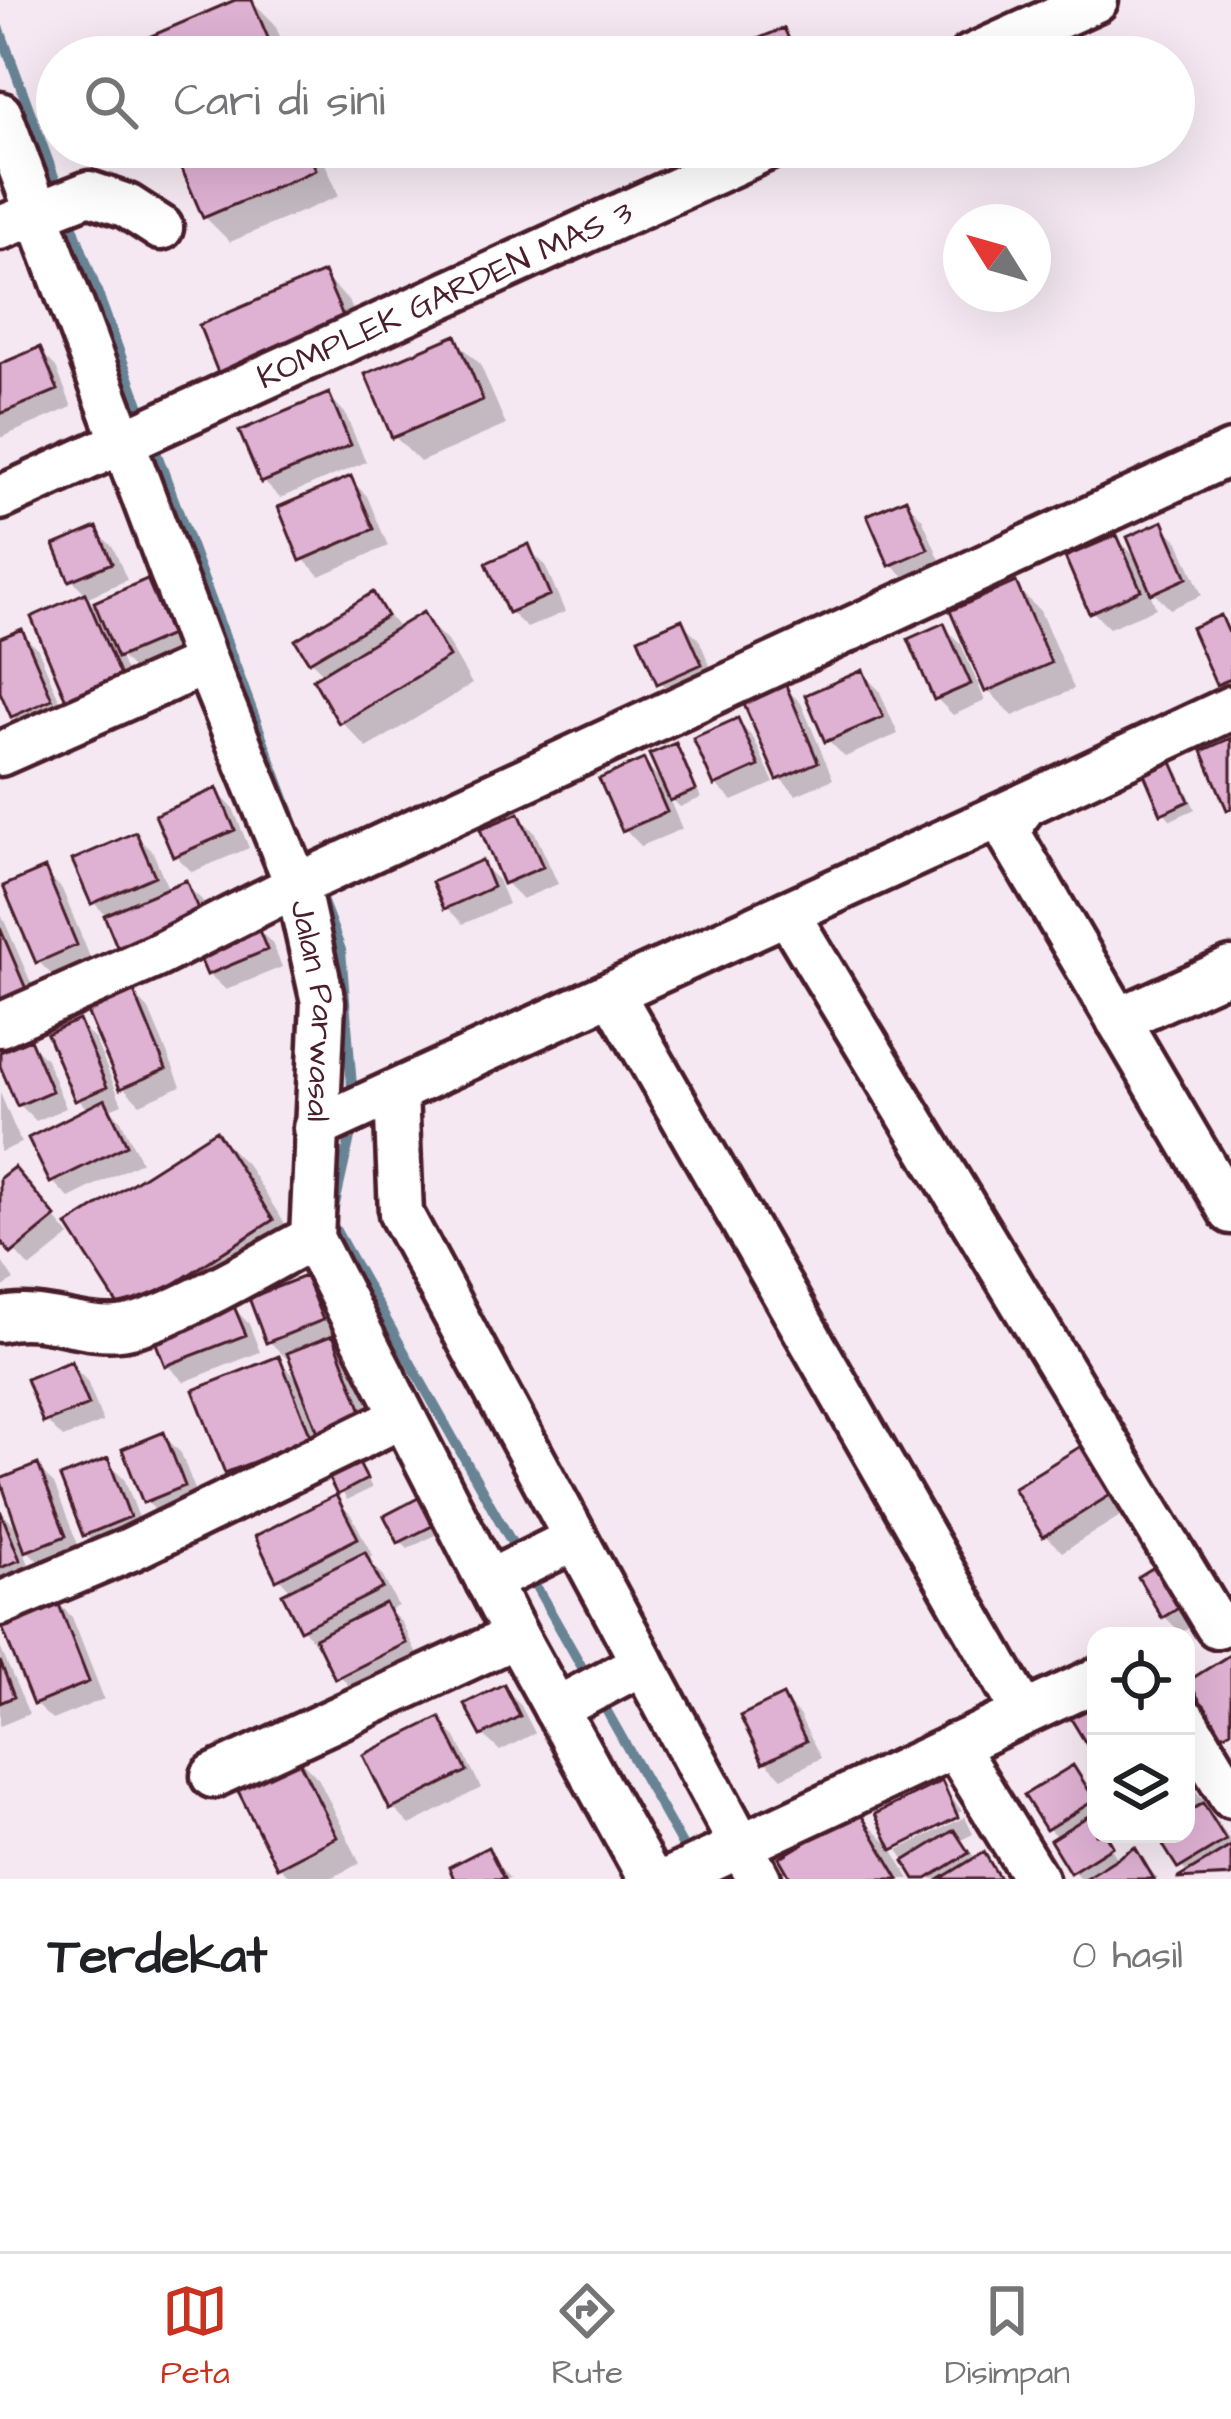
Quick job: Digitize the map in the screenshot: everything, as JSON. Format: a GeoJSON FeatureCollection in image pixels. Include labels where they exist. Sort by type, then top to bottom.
{"type":"FeatureCollection","features":[{"type":"Feature","properties":{"kind":"street"},"geometry":{"type":"LineString","coordinates":[[1016,36],[1096,0]]}},
{"type":"Feature","properties":{"kind":"street","name":"Jalan Parwasal"},"geometry":{"type":"LineString","coordinates":[[0,114],[45,210],[134,440],[206,663],[303,883],[323,1002],[311,1238],[401,1417],[498,1577],[516,1636],[598,1687],[702,1869]]}},
{"type":"Feature","properties":{"kind":"street","name":"KOMPLEK GARDEN MAS 3"},"geometry":{"type":"LineString","coordinates":[[0,498],[724,168]]}},
{"type":"Feature","properties":{"kind":"street"},"geometry":{"type":"LineString","coordinates":[[45,210],[128,206],[161,228]]}},
{"type":"Feature","properties":{"kind":"street"},"geometry":{"type":"LineString","coordinates":[[0,1024],[1231,453]]}},
{"type":"Feature","properties":{"kind":"street"},"geometry":{"type":"LineString","coordinates":[[0,754],[206,663]]}},
{"type":"Feature","properties":{"kind":"street"},"geometry":{"type":"LineString","coordinates":[[315,1128],[1231,708]]}},
{"type":"Feature","properties":{"kind":"street"},"geometry":{"type":"LineString","coordinates":[[1026,804],[1013,820],[1011,836],[1231,1212]]}},
{"type":"Feature","properties":{"kind":"street"},"geometry":{"type":"LineString","coordinates":[[788,913],[1211,1628]]}},
{"type":"Feature","properties":{"kind":"street"},"geometry":{"type":"LineString","coordinates":[[1118,1020],[1231,969]]}},
{"type":"Feature","properties":{"kind":"street"},"geometry":{"type":"LineString","coordinates":[[612,992],[1024,1713]]}},
{"type":"Feature","properties":{"kind":"street"},"geometry":{"type":"LineString","coordinates":[[396,1091],[400,1214],[561,1546],[598,1687],[702,1869],[1087,1684]]}},
{"type":"Feature","properties":{"kind":"street"},"geometry":{"type":"LineString","coordinates":[[0,1320],[25,1316],[117,1329],[148,1322],[311,1238]]}},
{"type":"Feature","properties":{"kind":"street"},"geometry":{"type":"LineString","coordinates":[[0,1604],[130,1549],[401,1417]]}},
{"type":"Feature","properties":{"kind":"street"},"geometry":{"type":"LineString","coordinates":[[498,1577],[561,1546]]}},
{"type":"Feature","properties":{"kind":"street"},"geometry":{"type":"LineString","coordinates":[[213,1776],[516,1636]]}},
{"type":"Feature","properties":{"kind":"street"},"geometry":{"type":"LineString","coordinates":[[1194,1735],[1231,1796]]}},
{"type":"Feature","properties":{"kind":"street"},"geometry":{"type":"LineString","coordinates":[[954,1745],[1036,1879]]}},
{"type":"Feature","properties":{"kind":"building"},"geometry":{"type":"Polygon","coordinates":[[[235,0],[252,0],[267,36],[151,36],[235,0]]]}},
{"type":"Feature","properties":{"kind":"building"},"geometry":{"type":"Polygon","coordinates":[[[784,28],[788,36],[765,36],[784,28]]]}},
{"type":"Feature","properties":{"kind":"building"},"geometry":{"type":"Polygon","coordinates":[[[181,168],[315,168],[316,170],[203,218],[181,168]]]}},
{"type":"Feature","properties":{"kind":"building"},"geometry":{"type":"Polygon","coordinates":[[[324,272],[345,321],[219,375],[199,325],[324,272]]]}},
{"type":"Feature","properties":{"kind":"building"},"geometry":{"type":"Polygon","coordinates":[[[456,335],[483,400],[392,438],[365,374],[456,335]]]}},
{"type":"Feature","properties":{"kind":"building"},"geometry":{"type":"Polygon","coordinates":[[[40,347],[58,390],[0,414],[0,364],[40,347]]]}},
{"type":"Feature","properties":{"kind":"building"},"geometry":{"type":"Polygon","coordinates":[[[329,393],[351,445],[261,483],[239,431],[329,393]]]}},
{"type":"Feature","properties":{"kind":"building"},"geometry":{"type":"Polygon","coordinates":[[[351,476],[374,529],[300,561],[278,507],[351,476]]]}},
{"type":"Feature","properties":{"kind":"building"},"geometry":{"type":"Polygon","coordinates":[[[906,498],[928,549],[889,566],[867,515],[906,498]]]}},
{"type":"Feature","properties":{"kind":"building"},"geometry":{"type":"Polygon","coordinates":[[[1163,521],[1187,578],[1151,594],[1127,537],[1163,521]]]}},
{"type":"Feature","properties":{"kind":"building"},"geometry":{"type":"Polygon","coordinates":[[[97,527],[112,563],[69,581],[54,545],[97,527]]]}},
{"type":"Feature","properties":{"kind":"building"},"geometry":{"type":"Polygon","coordinates":[[[1117,535],[1141,590],[1089,613],[1065,557],[1117,535]]]}},
{"type":"Feature","properties":{"kind":"building"},"geometry":{"type":"Polygon","coordinates":[[[529,544],[550,595],[508,613],[486,563],[529,544]]]}},
{"type":"Feature","properties":{"kind":"building"},"geometry":{"type":"Polygon","coordinates":[[[147,579],[171,635],[117,658],[94,602],[147,579]]]}},
{"type":"Feature","properties":{"kind":"building"},"geometry":{"type":"Polygon","coordinates":[[[1016,582],[1051,663],[985,692],[950,611],[1016,582]]]}},
{"type":"Feature","properties":{"kind":"building"},"geometry":{"type":"Polygon","coordinates":[[[373,592],[387,616],[309,662],[295,640],[373,592]]]}},
{"type":"Feature","properties":{"kind":"building"},"geometry":{"type":"Polygon","coordinates":[[[85,593],[122,681],[68,704],[31,617],[85,593]]]}},
{"type":"Feature","properties":{"kind":"building"},"geometry":{"type":"Polygon","coordinates":[[[423,612],[449,657],[339,724],[313,679],[423,612]]]}},
{"type":"Feature","properties":{"kind":"building"},"geometry":{"type":"Polygon","coordinates":[[[1221,615],[1231,638],[1231,679],[1216,685],[1191,628],[1221,615]]]}},
{"type":"Feature","properties":{"kind":"building"},"geometry":{"type":"Polygon","coordinates":[[[682,619],[702,664],[657,684],[638,638],[682,619]]]}},
{"type":"Feature","properties":{"kind":"building"},"geometry":{"type":"Polygon","coordinates":[[[944,623],[971,684],[934,700],[908,639],[944,623]]]}},
{"type":"Feature","properties":{"kind":"building"},"geometry":{"type":"Polygon","coordinates":[[[22,629],[52,699],[11,717],[0,692],[0,638],[22,629]]]}},
{"type":"Feature","properties":{"kind":"building"},"geometry":{"type":"Polygon","coordinates":[[[863,670],[883,717],[825,742],[805,695],[863,670]]]}},
{"type":"Feature","properties":{"kind":"building"},"geometry":{"type":"Polygon","coordinates":[[[785,683],[818,762],[777,780],[743,702],[785,683]]]}},
{"type":"Feature","properties":{"kind":"building"},"geometry":{"type":"Polygon","coordinates":[[[738,718],[759,766],[714,786],[693,738],[738,718]]]}},
{"type":"Feature","properties":{"kind":"building"},"geometry":{"type":"Polygon","coordinates":[[[1231,738],[1231,808],[1227,810],[1202,751],[1231,738]]]}},
{"type":"Feature","properties":{"kind":"building"},"geometry":{"type":"Polygon","coordinates":[[[676,743],[696,790],[670,801],[649,754],[676,743]]]}},
{"type":"Feature","properties":{"kind":"building"},"geometry":{"type":"Polygon","coordinates":[[[644,759],[667,812],[622,831],[599,779],[644,759]]]}},
{"type":"Feature","properties":{"kind":"building"},"geometry":{"type":"Polygon","coordinates":[[[1172,762],[1189,801],[1161,814],[1144,774],[1172,762]]]}},
{"type":"Feature","properties":{"kind":"building"},"geometry":{"type":"Polygon","coordinates":[[[217,788],[235,830],[173,857],[155,815],[217,788]]]}},
{"type":"Feature","properties":{"kind":"building"},"geometry":{"type":"Polygon","coordinates":[[[519,813],[543,867],[503,884],[480,829],[519,813]]]}},
{"type":"Feature","properties":{"kind":"building"},"geometry":{"type":"Polygon","coordinates":[[[136,832],[155,876],[91,904],[72,860],[136,832]]]}},
{"type":"Feature","properties":{"kind":"building"},"geometry":{"type":"Polygon","coordinates":[[[482,860],[493,887],[444,909],[432,882],[482,860]]]}},
{"type":"Feature","properties":{"kind":"building"},"geometry":{"type":"Polygon","coordinates":[[[45,868],[77,945],[36,963],[3,886],[45,868]]]}},
{"type":"Feature","properties":{"kind":"building"},"geometry":{"type":"Polygon","coordinates":[[[186,880],[200,914],[118,949],[104,915],[186,880]]]}},
{"type":"Feature","properties":{"kind":"building"},"geometry":{"type":"Polygon","coordinates":[[[256,923],[267,950],[207,975],[196,949],[256,923]]]}},
{"type":"Feature","properties":{"kind":"building"},"geometry":{"type":"Polygon","coordinates":[[[0,928],[26,989],[0,1000],[0,928]]]}},
{"type":"Feature","properties":{"kind":"building"},"geometry":{"type":"Polygon","coordinates":[[[133,989],[166,1069],[120,1089],[86,1009],[133,989]]]}},
{"type":"Feature","properties":{"kind":"building"},"geometry":{"type":"Polygon","coordinates":[[[79,1020],[107,1087],[75,1101],[47,1034],[79,1020]]]}},
{"type":"Feature","properties":{"kind":"building"},"geometry":{"type":"Polygon","coordinates":[[[30,1039],[52,1091],[17,1106],[0,1066],[0,1052],[30,1039]]]}},
{"type":"Feature","properties":{"kind":"building"},"geometry":{"type":"Polygon","coordinates":[[[105,1099],[127,1145],[50,1183],[28,1138],[105,1099]]]}},
{"type":"Feature","properties":{"kind":"building"},"geometry":{"type":"Polygon","coordinates":[[[216,1130],[273,1220],[125,1316],[67,1225],[216,1130]]]}},
{"type":"Feature","properties":{"kind":"building"},"geometry":{"type":"Polygon","coordinates":[[[14,1167],[56,1217],[11,1254],[0,1240],[0,1178],[14,1167]]]}},
{"type":"Feature","properties":{"kind":"building"},"geometry":{"type":"Polygon","coordinates":[[[305,1276],[323,1320],[266,1343],[249,1298],[305,1276]]]}},
{"type":"Feature","properties":{"kind":"building"},"geometry":{"type":"Polygon","coordinates":[[[233,1304],[246,1335],[165,1366],[153,1336],[233,1304]]]}},
{"type":"Feature","properties":{"kind":"building"},"geometry":{"type":"Polygon","coordinates":[[[333,1335],[365,1419],[320,1437],[287,1353],[333,1335]]]}},
{"type":"Feature","properties":{"kind":"building"},"geometry":{"type":"Polygon","coordinates":[[[279,1356],[312,1439],[225,1473],[193,1390],[279,1356]]]}},
{"type":"Feature","properties":{"kind":"building"},"geometry":{"type":"Polygon","coordinates":[[[71,1361],[89,1405],[43,1423],[26,1379],[71,1361]]]}},
{"type":"Feature","properties":{"kind":"building"},"geometry":{"type":"Polygon","coordinates":[[[164,1432],[185,1486],[143,1503],[122,1449],[164,1432]]]}},
{"type":"Feature","properties":{"kind":"building"},"geometry":{"type":"Polygon","coordinates":[[[1086,1443],[1115,1492],[1043,1537],[1013,1488],[1086,1443]]]}},
{"type":"Feature","properties":{"kind":"building"},"geometry":{"type":"Polygon","coordinates":[[[350,1446],[367,1479],[337,1495],[320,1461],[350,1446]]]}},
{"type":"Feature","properties":{"kind":"building"},"geometry":{"type":"Polygon","coordinates":[[[108,1458],[130,1517],[83,1536],[60,1477],[108,1458]]]}},
{"type":"Feature","properties":{"kind":"building"},"geometry":{"type":"Polygon","coordinates":[[[38,1464],[66,1536],[25,1552],[0,1479],[38,1464]]]}},
{"type":"Feature","properties":{"kind":"building"},"geometry":{"type":"Polygon","coordinates":[[[336,1495],[358,1538],[276,1580],[255,1536],[336,1495]]]}},
{"type":"Feature","properties":{"kind":"building"},"geometry":{"type":"Polygon","coordinates":[[[424,1495],[438,1523],[398,1543],[384,1516],[424,1495]]]}},
{"type":"Feature","properties":{"kind":"building"},"geometry":{"type":"Polygon","coordinates":[[[0,1510],[20,1560],[0,1568],[0,1510]]]}},
{"type":"Feature","properties":{"kind":"building"},"geometry":{"type":"Polygon","coordinates":[[[365,1552],[383,1588],[300,1630],[282,1594],[365,1552]]]}},
{"type":"Feature","properties":{"kind":"building"},"geometry":{"type":"Polygon","coordinates":[[[1165,1560],[1190,1601],[1162,1618],[1138,1577],[1165,1560]]]}},
{"type":"Feature","properties":{"kind":"building"},"geometry":{"type":"Polygon","coordinates":[[[56,1597],[89,1682],[33,1705],[0,1622],[56,1597]]]}},
{"type":"Feature","properties":{"kind":"building"},"geometry":{"type":"Polygon","coordinates":[[[385,1603],[406,1643],[335,1679],[315,1638],[385,1603]]]}},
{"type":"Feature","properties":{"kind":"building"},"geometry":{"type":"Polygon","coordinates":[[[1231,1654],[1231,1730],[1221,1736],[1195,1693],[1195,1677],[1231,1654]]]}},
{"type":"Feature","properties":{"kind":"building"},"geometry":{"type":"Polygon","coordinates":[[[0,1661],[14,1697],[0,1703],[0,1661]]]}},
{"type":"Feature","properties":{"kind":"building"},"geometry":{"type":"Polygon","coordinates":[[[504,1684],[520,1716],[481,1736],[464,1704],[504,1684]]]}},
{"type":"Feature","properties":{"kind":"building"},"geometry":{"type":"Polygon","coordinates":[[[783,1695],[806,1741],[763,1763],[740,1716],[783,1695]]]}},
{"type":"Feature","properties":{"kind":"building"},"geometry":{"type":"Polygon","coordinates":[[[1087,1702],[1087,1745],[1068,1714],[1087,1702]]]}},
{"type":"Feature","properties":{"kind":"building"},"geometry":{"type":"Polygon","coordinates":[[[440,1717],[467,1771],[390,1810],[363,1755],[440,1717]]]}},
{"type":"Feature","properties":{"kind":"building"},"geometry":{"type":"Polygon","coordinates":[[[293,1749],[337,1837],[277,1868],[232,1779],[293,1749]]]}},
{"type":"Feature","properties":{"kind":"building"},"geometry":{"type":"Polygon","coordinates":[[[1073,1765],[1087,1787],[1087,1805],[1046,1830],[1024,1795],[1073,1765]]]}},
{"type":"Feature","properties":{"kind":"building"},"geometry":{"type":"Polygon","coordinates":[[[942,1781],[958,1817],[892,1850],[875,1814],[942,1781]]]}},
{"type":"Feature","properties":{"kind":"building"},"geometry":{"type":"Polygon","coordinates":[[[1203,1803],[1226,1840],[1178,1869],[1162,1843],[1195,1843],[1195,1808],[1203,1803]]]}},
{"type":"Feature","properties":{"kind":"building"},"geometry":{"type":"Polygon","coordinates":[[[859,1811],[899,1879],[791,1879],[779,1858],[859,1811]]]}},
{"type":"Feature","properties":{"kind":"building"},"geometry":{"type":"Polygon","coordinates":[[[1087,1817],[1087,1843],[1113,1846],[1070,1873],[1050,1840],[1087,1817]]]}},
{"type":"Feature","properties":{"kind":"building"},"geometry":{"type":"Polygon","coordinates":[[[954,1830],[969,1853],[927,1879],[915,1879],[904,1861],[954,1830]]]}},
{"type":"Feature","properties":{"kind":"building"},"geometry":{"type":"Polygon","coordinates":[[[1231,1846],[1231,1876],[1178,1879],[1178,1878],[1231,1846]]]}},
{"type":"Feature","properties":{"kind":"building"},"geometry":{"type":"Polygon","coordinates":[[[488,1847],[504,1879],[454,1879],[449,1867],[488,1847]]]}},
{"type":"Feature","properties":{"kind":"building"},"geometry":{"type":"Polygon","coordinates":[[[1135,1847],[1154,1879],[1084,1879],[1135,1847]]]}},
{"type":"Feature","properties":{"kind":"building"},"geometry":{"type":"Polygon","coordinates":[[[984,1852],[1000,1879],[940,1879],[984,1852]]]}},
{"type":"Feature","properties":{"kind":"waterway"},"geometry":{"type":"LineString","coordinates":[[0,30],[36,128]]}},
{"type":"Feature","properties":{"kind":"waterway"},"geometry":{"type":"LineString","coordinates":[[51,168],[61,196]]}},
{"type":"Feature","properties":{"kind":"waterway"},"geometry":{"type":"LineString","coordinates":[[68,213],[145,421]]}},
{"type":"Feature","properties":{"kind":"waterway"},"geometry":{"type":"LineString","coordinates":[[151,438],[291,815]]}},
{"type":"Feature","properties":{"kind":"waterway"},"geometry":{"type":"LineString","coordinates":[[318,889],[341,950],[353,1099]]}},
{"type":"Feature","properties":{"kind":"waterway"},"geometry":{"type":"LineString","coordinates":[[353,1124],[331,1222],[520,1557]]}},
{"type":"Feature","properties":{"kind":"waterway"},"geometry":{"type":"LineString","coordinates":[[529,1574],[591,1683]]}},
{"type":"Feature","properties":{"kind":"waterway"},"geometry":{"type":"LineString","coordinates":[[600,1699],[691,1861]]}}]}
